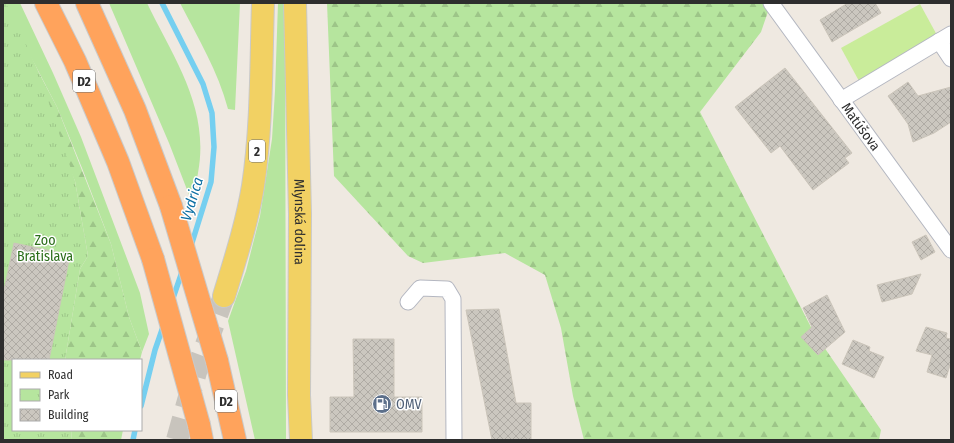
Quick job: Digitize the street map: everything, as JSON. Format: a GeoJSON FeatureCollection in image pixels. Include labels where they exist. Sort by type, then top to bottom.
{"type":"FeatureCollection","features":[{"type":"Feature","properties":{"kind":"highway","name":"D2"},"geometry":{"type":"LineString","coordinates":[[46,3],[76,62],[118,162],[153,259],[200,432]]}},
{"type":"Feature","properties":{"kind":"highway","name":"D2"},"geometry":{"type":"LineString","coordinates":[[87,3],[134,110],[171,206],[217,361],[235,440]]}},
{"type":"Feature","properties":{"kind":"main road","name":"2"},"geometry":{"type":"LineString","coordinates":[[224,296],[240,241],[252,187],[258,146],[261,101],[263,3]]}},
{"type":"Feature","properties":{"kind":"main road","name":"Mlynská dolina"},"geometry":{"type":"LineString","coordinates":[[295,3],[300,214],[299,395],[301,440]]}},
{"type":"Feature","properties":{"kind":"street","name":"Matúšova"},"geometry":{"type":"LineString","coordinates":[[771,3],[951,250]]}},
{"type":"Feature","properties":{"kind":"street"},"geometry":{"type":"LineString","coordinates":[[841,100],[945,37],[951,59]]}},
{"type":"Feature","properties":{"kind":"street"},"geometry":{"type":"LineString","coordinates":[[408,302],[420,288],[447,289],[453,299],[454,440]]}},
{"type":"Feature","properties":{"kind":"green space"},"geometry":{"type":"Polygon","coordinates":[[[3,3],[20,3],[81,137],[140,293],[149,334],[142,352],[129,317],[111,244],[82,168],[57,107],[3,3]]]}},
{"type":"Feature","properties":{"kind":"green space","name":"Zoo Bratislava"},"geometry":{"type":"Polygon","coordinates":[[[3,3],[5,3],[11,11],[39,73],[75,181],[88,256],[80,269],[65,359],[12,359],[12,431],[71,431],[72,440],[3,440],[3,3]]]}},
{"type":"Feature","properties":{"kind":"green space"},"geometry":{"type":"Polygon","coordinates":[[[109,3],[147,3],[187,85],[194,105],[199,127],[200,149],[197,176],[191,200],[169,143],[109,3]]]}},
{"type":"Feature","properties":{"kind":"green space"},"geometry":{"type":"Polygon","coordinates":[[[180,3],[240,3],[235,110],[228,109],[219,81],[180,3]]]}},
{"type":"Feature","properties":{"kind":"green space"},"geometry":{"type":"Polygon","coordinates":[[[278,3],[285,3],[286,440],[255,440],[228,321],[246,271],[260,216],[272,139],[278,3]]]}},
{"type":"Feature","properties":{"kind":"green space"},"geometry":{"type":"Polygon","coordinates":[[[327,3],[771,3],[761,32],[700,112],[813,331],[881,430],[879,440],[584,440],[573,396],[561,328],[545,275],[505,253],[423,263],[408,256],[334,176],[327,3]]]}},
{"type":"Feature","properties":{"kind":"green space"},"geometry":{"type":"Polygon","coordinates":[[[920,4],[938,37],[859,81],[841,48],[920,4]]]}},
{"type":"Feature","properties":{"kind":"green space"},"geometry":{"type":"Polygon","coordinates":[[[39,73],[57,107],[111,244],[129,317],[142,352],[140,359],[65,359],[80,269],[88,256],[75,181],[45,110],[39,73]]]}},
{"type":"Feature","properties":{"kind":"green space"},"geometry":{"type":"Polygon","coordinates":[[[71,431],[123,431],[121,440],[72,440],[71,431]]]}},
{"type":"Feature","properties":{"kind":"building"},"geometry":{"type":"Polygon","coordinates":[[[848,3],[875,3],[881,13],[832,42],[820,20],[848,3]]]}},
{"type":"Feature","properties":{"kind":"building"},"geometry":{"type":"Polygon","coordinates":[[[785,68],[852,153],[845,158],[849,163],[813,190],[780,146],[771,153],[735,107],[785,68]]]}},
{"type":"Feature","properties":{"kind":"building"},"geometry":{"type":"Polygon","coordinates":[[[908,82],[918,96],[951,87],[951,122],[934,133],[913,142],[908,124],[888,96],[908,82]]]}},
{"type":"Feature","properties":{"kind":"building"},"geometry":{"type":"Polygon","coordinates":[[[926,235],[935,252],[921,260],[912,242],[926,235]]]}},
{"type":"Feature","properties":{"kind":"building"},"geometry":{"type":"Polygon","coordinates":[[[14,243],[70,255],[49,359],[3,360],[3,295],[14,243]]]}},
{"type":"Feature","properties":{"kind":"building"},"geometry":{"type":"Polygon","coordinates":[[[921,274],[912,294],[882,302],[877,285],[921,274]]]}},
{"type":"Feature","properties":{"kind":"building"},"geometry":{"type":"Polygon","coordinates":[[[827,295],[845,332],[818,355],[801,337],[812,327],[803,308],[827,295]]]}},
{"type":"Feature","properties":{"kind":"building"},"geometry":{"type":"Polygon","coordinates":[[[499,309],[516,403],[531,403],[531,440],[492,440],[466,310],[499,309]]]}},
{"type":"Feature","properties":{"kind":"building"},"geometry":{"type":"Polygon","coordinates":[[[926,327],[947,333],[946,338],[951,339],[951,362],[946,378],[927,372],[932,355],[916,351],[926,327]]]}},
{"type":"Feature","properties":{"kind":"building"},"geometry":{"type":"Polygon","coordinates":[[[353,339],[394,339],[394,397],[422,397],[422,432],[330,432],[330,397],[354,397],[353,339]]]}},
{"type":"Feature","properties":{"kind":"building"},"geometry":{"type":"Polygon","coordinates":[[[853,340],[870,347],[869,351],[884,357],[874,378],[842,364],[853,340]]]}},
{"type":"Feature","properties":{"kind":"waterway","name":"Vydrica"},"geometry":{"type":"LineString","coordinates":[[162,3],[203,84],[212,113],[214,147],[211,182],[191,246]]}},
{"type":"Feature","properties":{"kind":"waterway","name":"Vydrica"},"geometry":{"type":"LineString","coordinates":[[172,301],[183,269]]}},
{"type":"Feature","properties":{"kind":"waterway","name":"Vydrica"},"geometry":{"type":"LineString","coordinates":[[142,402],[155,350],[164,324]]}},
{"type":"Feature","properties":{"kind":"waterway","name":"Vydrica"},"geometry":{"type":"LineString","coordinates":[[133,440],[135,431]]}},
{"type":"Feature","properties":{"kind":"tunnel"},"geometry":{"type":"LineString","coordinates":[[177,440],[196,372],[224,296]]}},
{"type":"Feature","properties":{"kind":"place","name":"OMV"},"geometry":{"type":"Point","coordinates":[382,404]}}]}
